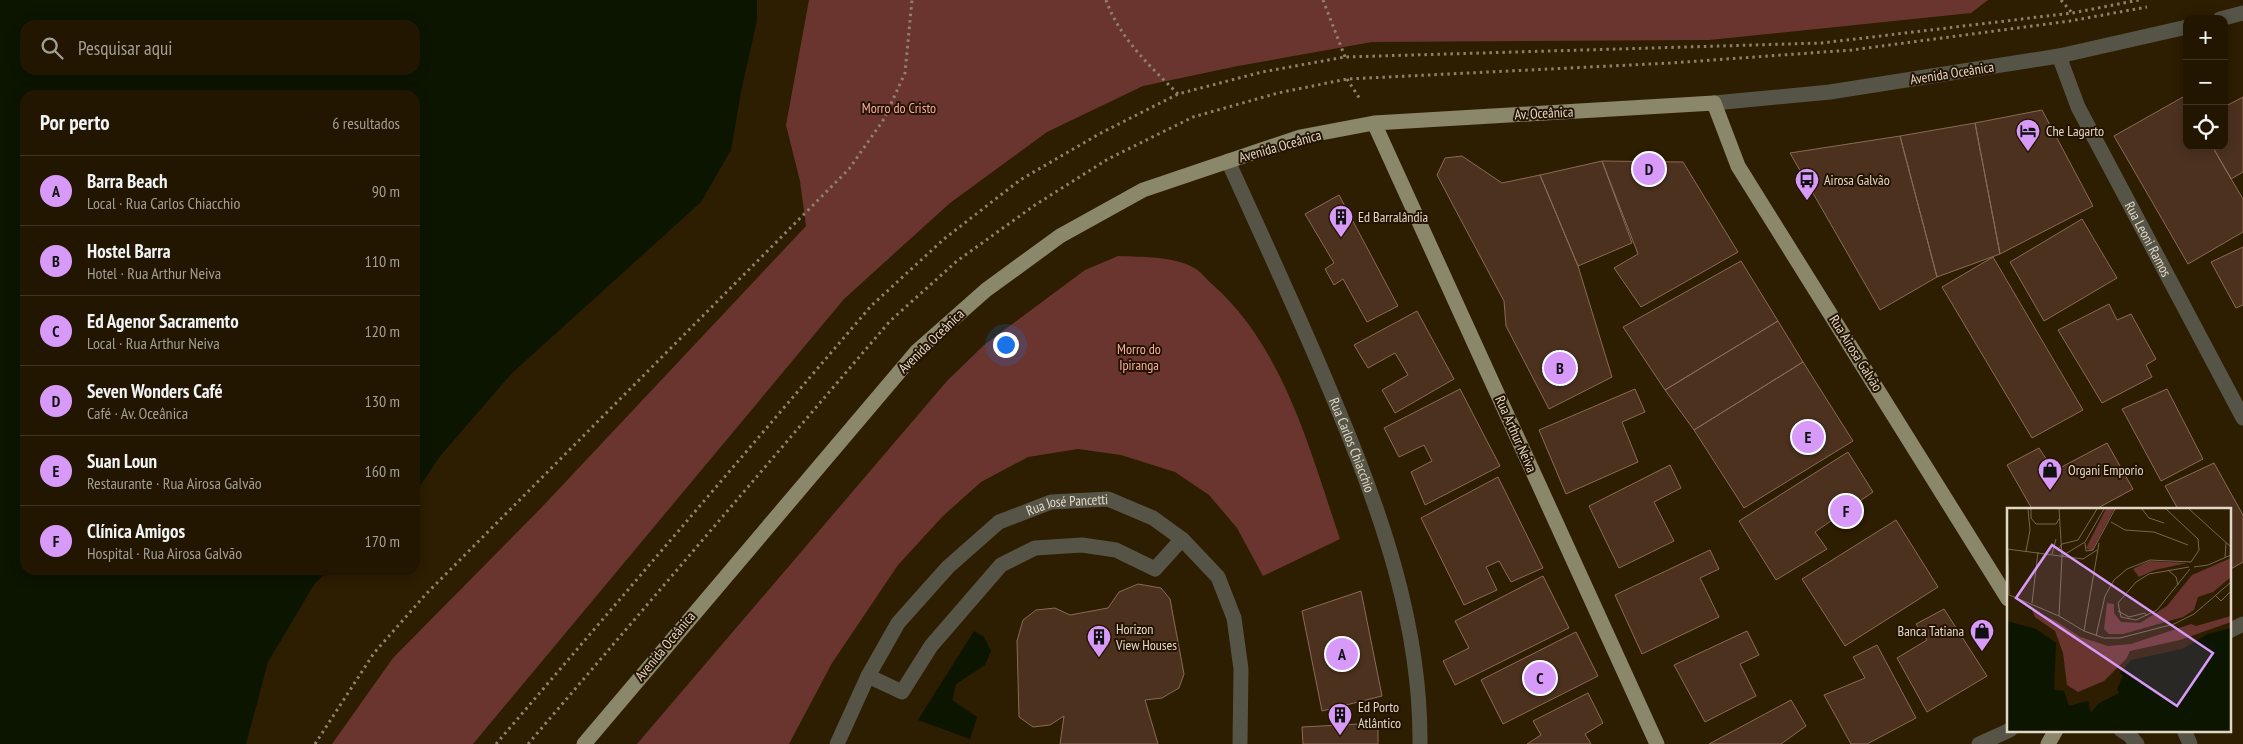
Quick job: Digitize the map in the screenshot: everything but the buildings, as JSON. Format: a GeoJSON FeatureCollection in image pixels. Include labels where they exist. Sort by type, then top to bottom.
{"type":"FeatureCollection","features":[{"type":"Feature","properties":{"kind":"main road","name":"Av. Oceânica"},"geometry":{"type":"LineString","coordinates":[[1374,123],[1714,103]]}},
{"type":"Feature","properties":{"kind":"main road","name":"Rua Airosa Galvão"},"geometry":{"type":"LineString","coordinates":[[1714,103],[1738,166],[2007,597]]}},
{"type":"Feature","properties":{"kind":"main road","name":"Avenida Oceânica"},"geometry":{"type":"LineString","coordinates":[[584,744],[917,351],[986,290],[1060,236],[1143,190],[1300,137],[1374,123]]}},
{"type":"Feature","properties":{"kind":"main road","name":"Rua Arthur Neiva"},"geometry":{"type":"LineString","coordinates":[[1374,123],[1657,744]]}},
{"type":"Feature","properties":{"kind":"main road"},"geometry":{"type":"LineString","coordinates":[[2048,744],[2055,732]]}},
{"type":"Feature","properties":{"kind":"street"},"geometry":{"type":"LineString","coordinates":[[2228,17],[2243,14]]}},
{"type":"Feature","properties":{"kind":"street","name":"Avenida Oceânica"},"geometry":{"type":"LineString","coordinates":[[1714,103],[1830,92],[2059,56],[2183,28]]}},
{"type":"Feature","properties":{"kind":"street","name":"Rua Leoni Ramos"},"geometry":{"type":"LineString","coordinates":[[2059,56],[2078,107],[2243,418]]}},
{"type":"Feature","properties":{"kind":"street","name":"Rua Carlos Chiacchio"},"geometry":{"type":"LineString","coordinates":[[1228,161],[1311,343],[1356,451],[1384,531],[1402,595],[1420,707],[1420,744]]}},
{"type":"Feature","properties":{"kind":"street","name":"Rua José Pancetti"},"geometry":{"type":"LineString","coordinates":[[837,744],[868,676],[898,623],[948,567],[999,522],[1051,502],[1108,499],[1153,518],[1182,539],[1218,577],[1234,618],[1242,669],[1240,744]]}},
{"type":"Feature","properties":{"kind":"street"},"geometry":{"type":"LineString","coordinates":[[868,676],[902,692],[931,646],[1001,565],[1035,548],[1082,545],[1116,550],[1155,569],[1182,539]]}},
{"type":"Feature","properties":{"kind":"street"},"geometry":{"type":"LineString","coordinates":[[2230,630],[2243,624]]}},
{"type":"Feature","properties":{"kind":"street"},"geometry":{"type":"LineString","coordinates":[[1979,744],[2007,731]]}},
{"type":"Feature","properties":{"kind":"street"},"geometry":{"type":"LineString","coordinates":[[2124,732],[2137,744]]}},
{"type":"Feature","properties":{"kind":"street"},"geometry":{"type":"LineString","coordinates":[[2185,732],[2190,744]]}},
{"type":"Feature","properties":{"kind":"path"},"geometry":{"type":"LineString","coordinates":[[315,744],[374,653],[426,594],[849,169],[884,119],[905,73],[912,0]]}},
{"type":"Feature","properties":{"kind":"path"},"geometry":{"type":"LineString","coordinates":[[1106,0],[1113,19],[1138,54],[1178,94]]}},
{"type":"Feature","properties":{"kind":"path"},"geometry":{"type":"LineString","coordinates":[[1323,0],[1345,57]]}},
{"type":"Feature","properties":{"kind":"path"},"geometry":{"type":"LineString","coordinates":[[2061,0],[2072,13]]}},
{"type":"Feature","properties":{"kind":"path"},"geometry":{"type":"LineString","coordinates":[[528,744],[890,321],[958,261],[1035,205],[1108,159],[1193,117],[1278,93],[1347,78],[1671,63],[1852,50],[2070,21],[2154,6]]}},
{"type":"Feature","properties":{"kind":"green space","name":"Morro do Cristo"},"geometry":{"type":"Polygon","coordinates":[[[809,0],[1988,0],[1971,13],[1709,40],[1372,42],[1238,66],[1143,86],[1047,132],[950,203],[844,299],[473,744],[332,744],[393,658],[542,507],[806,226],[800,181],[786,125],[809,0]]]}},
{"type":"Feature","properties":{"kind":"green space","name":"Morro do Ipiranga"},"geometry":{"type":"Polygon","coordinates":[[[1118,256],[1169,259],[1188,265],[1200,272],[1238,310],[1259,339],[1292,403],[1340,539],[1263,576],[1237,528],[1209,495],[1175,472],[1121,455],[1078,449],[1028,457],[981,482],[943,516],[898,565],[832,663],[789,744],[637,744],[947,381],[984,345],[1085,270],[1118,256]]]}},
{"type":"Feature","properties":{"kind":"shaded area"},"geometry":{"type":"Polygon","coordinates":[[[0,0],[757,0],[757,20],[741,92],[731,150],[701,202],[511,374],[441,455],[420,486],[420,90],[20,90],[20,575],[324,575],[315,583],[268,662],[246,744],[0,744],[0,0]]]}},
{"type":"Feature","properties":{"kind":"shaded area"},"geometry":{"type":"Polygon","coordinates":[[[974,631],[984,637],[991,651],[985,665],[956,684],[952,700],[977,717],[970,739],[918,720],[974,631]]]}},
{"type":"Feature","properties":{"kind":"place","name":"Che Lagarto"},"geometry":{"type":"Point","coordinates":[2028,152]}},
{"type":"Feature","properties":{"kind":"place","name":"Seven Wonders Café"},"geometry":{"type":"Point","coordinates":[1649,169]}},
{"type":"Feature","properties":{"kind":"place","name":"Airosa Galvão"},"geometry":{"type":"Point","coordinates":[1807,201]}},
{"type":"Feature","properties":{"kind":"place","name":"Ed Barralândia"},"geometry":{"type":"Point","coordinates":[1341,238]}},
{"type":"Feature","properties":{"kind":"place","name":"Hostel Barra"},"geometry":{"type":"Point","coordinates":[1560,368]}},
{"type":"Feature","properties":{"kind":"place","name":"Suan Loun"},"geometry":{"type":"Point","coordinates":[1808,437]}},
{"type":"Feature","properties":{"kind":"place","name":"Organi Emporio"},"geometry":{"type":"Point","coordinates":[2050,491]}},
{"type":"Feature","properties":{"kind":"place","name":"Clínica Amigos"},"geometry":{"type":"Point","coordinates":[1846,511]}},
{"type":"Feature","properties":{"kind":"place","name":"Banca Tatiana"},"geometry":{"type":"Point","coordinates":[1982,652]}},
{"type":"Feature","properties":{"kind":"place","name":"Barra Beach"},"geometry":{"type":"Point","coordinates":[1342,654]}},
{"type":"Feature","properties":{"kind":"place","name":"Horizon View Houses"},"geometry":{"type":"Point","coordinates":[1099,658]}},
{"type":"Feature","properties":{"kind":"place","name":"Ed Agenor Sacramento"},"geometry":{"type":"Point","coordinates":[1540,678]}},
{"type":"Feature","properties":{"kind":"place","name":"Ed Porto Atlântico"},"geometry":{"type":"Point","coordinates":[1340,736]}}]}
